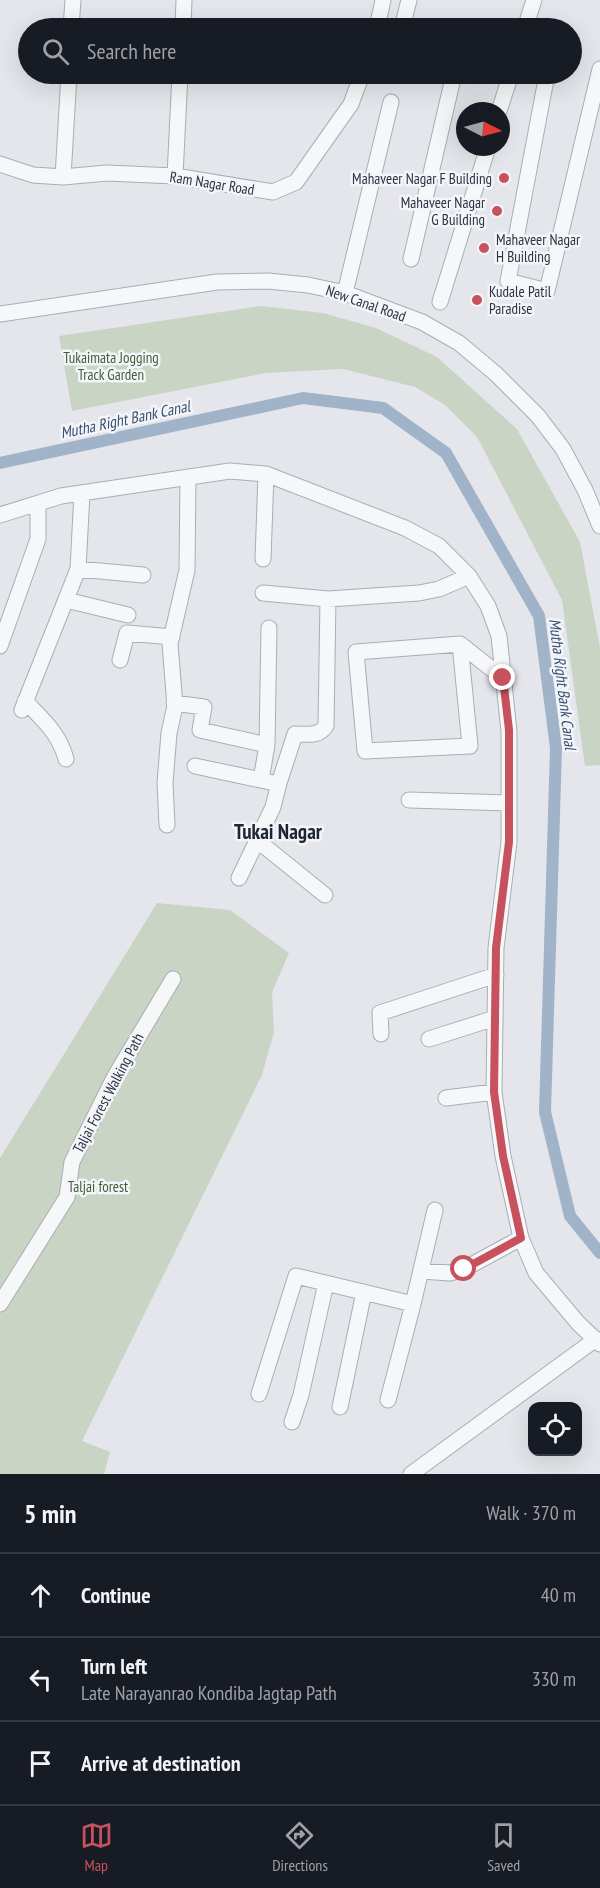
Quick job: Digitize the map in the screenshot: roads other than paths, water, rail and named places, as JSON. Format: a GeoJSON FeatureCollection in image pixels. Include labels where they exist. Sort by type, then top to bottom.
{"type":"FeatureCollection","features":[{"type":"Feature","properties":{"kind":"street"},"geometry":{"type":"LineString","coordinates":[[72,18],[73,0]]}},
{"type":"Feature","properties":{"kind":"street"},"geometry":{"type":"LineString","coordinates":[[183,18],[184,0]]}},
{"type":"Feature","properties":{"kind":"street"},"geometry":{"type":"LineString","coordinates":[[379,18],[383,0]]}},
{"type":"Feature","properties":{"kind":"street"},"geometry":{"type":"LineString","coordinates":[[404,18],[409,0]]}},
{"type":"Feature","properties":{"kind":"street"},"geometry":{"type":"LineString","coordinates":[[528,18],[534,0]]}},
{"type":"Feature","properties":{"kind":"street"},"geometry":{"type":"LineString","coordinates":[[545,84],[508,281],[547,291],[600,69]]}},
{"type":"Feature","properties":{"kind":"street"},"geometry":{"type":"LineString","coordinates":[[63,177],[68,84]]}},
{"type":"Feature","properties":{"kind":"street"},"geometry":{"type":"LineString","coordinates":[[175,176],[180,84]]}},
{"type":"Feature","properties":{"kind":"street","name":"Ram Nagar Road"},"geometry":{"type":"LineString","coordinates":[[0,164],[33,175],[63,177],[106,173],[175,176],[273,192],[296,182],[351,104],[358,84]]}},
{"type":"Feature","properties":{"kind":"street"},"geometry":{"type":"LineString","coordinates":[[411,259],[452,84]]}},
{"type":"Feature","properties":{"kind":"street"},"geometry":{"type":"LineString","coordinates":[[502,102],[508,84]]}},
{"type":"Feature","properties":{"kind":"street"},"geometry":{"type":"LineString","coordinates":[[345,293],[391,102]]}},
{"type":"Feature","properties":{"kind":"street"},"geometry":{"type":"LineString","coordinates":[[440,302],[485,156]]}},
{"type":"Feature","properties":{"kind":"street","name":"New Canal Road"},"geometry":{"type":"LineString","coordinates":[[0,314],[217,282],[268,281],[308,285],[345,293],[422,322],[459,343],[496,374],[538,416],[563,449],[585,490],[600,526]]}},
{"type":"Feature","properties":{"kind":"street"},"geometry":{"type":"LineString","coordinates":[[0,516],[61,496],[230,471],[266,474],[405,528],[439,546],[469,576],[488,606],[499,636],[509,730],[509,842],[496,948],[495,1018],[494,1092],[503,1156],[521,1238],[536,1273],[578,1323],[598,1341],[411,1474]]}},
{"type":"Feature","properties":{"kind":"street"},"geometry":{"type":"LineString","coordinates":[[263,559],[266,474]]}},
{"type":"Feature","properties":{"kind":"street"},"geometry":{"type":"LineString","coordinates":[[167,825],[165,783],[174,703],[170,644],[187,570],[188,477]]}},
{"type":"Feature","properties":{"kind":"street"},"geometry":{"type":"LineString","coordinates":[[66,759],[62,744],[56,734],[24,706],[78,569],[82,493]]}},
{"type":"Feature","properties":{"kind":"street"},"geometry":{"type":"LineString","coordinates":[[0,646],[38,539],[38,504]]}},
{"type":"Feature","properties":{"kind":"street"},"geometry":{"type":"LineString","coordinates":[[78,569],[143,574]]}},
{"type":"Feature","properties":{"kind":"street"},"geometry":{"type":"LineString","coordinates":[[263,593],[328,599],[420,593],[469,576]]}},
{"type":"Feature","properties":{"kind":"street"},"geometry":{"type":"LineString","coordinates":[[239,878],[273,807],[295,734],[315,735],[326,726],[328,599]]}},
{"type":"Feature","properties":{"kind":"street"},"geometry":{"type":"LineString","coordinates":[[66,600],[128,615]]}},
{"type":"Feature","properties":{"kind":"street"},"geometry":{"type":"LineString","coordinates":[[261,780],[267,745],[269,627]]}},
{"type":"Feature","properties":{"kind":"street"},"geometry":{"type":"LineString","coordinates":[[120,660],[127,633],[172,637]]}},
{"type":"Feature","properties":{"kind":"street"},"geometry":{"type":"LineString","coordinates":[[460,644],[470,746],[365,751],[356,652],[460,644],[503,678]]}},
{"type":"Feature","properties":{"kind":"street"},"geometry":{"type":"LineString","coordinates":[[174,703],[204,707],[200,729],[267,745]]}},
{"type":"Feature","properties":{"kind":"street"},"geometry":{"type":"LineString","coordinates":[[195,766],[279,783]]}},
{"type":"Feature","properties":{"kind":"street"},"geometry":{"type":"LineString","coordinates":[[409,800],[509,803]]}},
{"type":"Feature","properties":{"kind":"street"},"geometry":{"type":"LineString","coordinates":[[258,841],[325,895]]}},
{"type":"Feature","properties":{"kind":"street"},"geometry":{"type":"LineString","coordinates":[[381,1034],[380,1013],[496,975]]}},
{"type":"Feature","properties":{"kind":"street","name":"Taljai Forest Walking Path"},"geometry":{"type":"LineString","coordinates":[[0,1304],[67,1197],[72,1162],[115,1076],[173,979]]}},
{"type":"Feature","properties":{"kind":"street"},"geometry":{"type":"LineString","coordinates":[[429,1039],[495,1018]]}},
{"type":"Feature","properties":{"kind":"street"},"geometry":{"type":"LineString","coordinates":[[446,1098],[494,1092]]}},
{"type":"Feature","properties":{"kind":"street"},"geometry":{"type":"LineString","coordinates":[[388,1400],[435,1210]]}},
{"type":"Feature","properties":{"kind":"street"},"geometry":{"type":"LineString","coordinates":[[421,1271],[450,1273],[464,1269],[521,1238]]}},
{"type":"Feature","properties":{"kind":"street"},"geometry":{"type":"LineString","coordinates":[[259,1394],[296,1276],[413,1304]]}},
{"type":"Feature","properties":{"kind":"street"},"geometry":{"type":"LineString","coordinates":[[292,1422],[326,1283]]}},
{"type":"Feature","properties":{"kind":"street"},"geometry":{"type":"LineString","coordinates":[[340,1407],[364,1292]]}},
{"type":"Feature","properties":{"kind":"waterway","name":"Mutha Right Bank Canal"},"geometry":{"type":"LineString","coordinates":[[0,463],[303,398],[383,408],[446,453],[539,616],[556,748],[545,1112],[570,1216],[600,1253]]}},
{"type":"Feature","properties":{"kind":"place","name":"Mahaveer Nagar F Building"},"geometry":{"type":"Point","coordinates":[504,178]}},
{"type":"Feature","properties":{"kind":"place","name":"Mahaveer Nagar G Building"},"geometry":{"type":"Point","coordinates":[497,211]}},
{"type":"Feature","properties":{"kind":"place","name":"Mahaveer Nagar H Building"},"geometry":{"type":"Point","coordinates":[484,248]}},
{"type":"Feature","properties":{"kind":"place","name":"Kudale Patil Paradise"},"geometry":{"type":"Point","coordinates":[477,300]}},
{"type":"Feature","properties":{"kind":"district","name":"Tukai Nagar"},"geometry":{"type":"Point","coordinates":[278,831]}},
{"type":"Feature","properties":{"kind":"park label","name":"Tukaimata Jogging Track Garden"},"geometry":{"type":"Point","coordinates":[111,366]}},
{"type":"Feature","properties":{"kind":"park label","name":"Taljai forest"},"geometry":{"type":"Point","coordinates":[98,1186]}}]}
